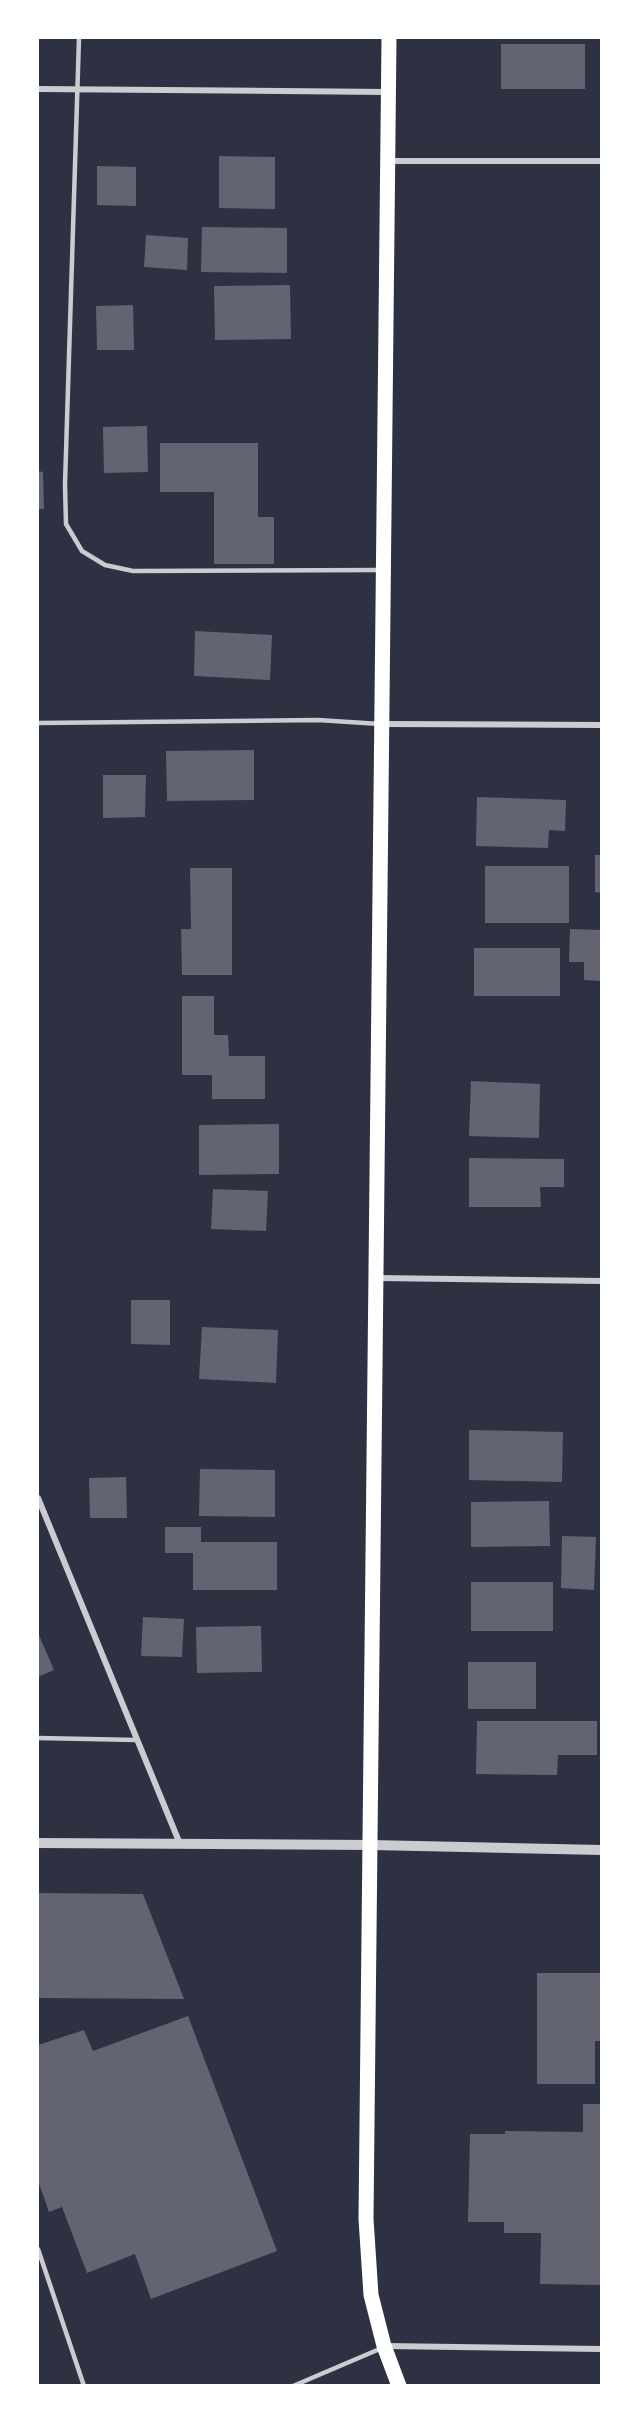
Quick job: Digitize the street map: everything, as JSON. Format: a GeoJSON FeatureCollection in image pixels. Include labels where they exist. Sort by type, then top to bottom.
{"type":"FeatureCollection","features":[{"type":"Feature","properties":{"kind":"main road"},"geometry":{"type":"LineString","coordinates":[[390,38],[366,2218],[371,2295],[384,2346],[399,2385]]}},
{"type":"Feature","properties":{"kind":"street"},"geometry":{"type":"LineString","coordinates":[[38,89],[389,92]]}},
{"type":"Feature","properties":{"kind":"street"},"geometry":{"type":"LineString","coordinates":[[388,161],[602,161]]}},
{"type":"Feature","properties":{"kind":"street"},"geometry":{"type":"LineString","coordinates":[[383,724],[602,725]]}},
{"type":"Feature","properties":{"kind":"street"},"geometry":{"type":"LineString","coordinates":[[377,1278],[602,1281]]}},
{"type":"Feature","properties":{"kind":"street"},"geometry":{"type":"LineString","coordinates":[[38,1498],[180,1845]]}},
{"type":"Feature","properties":{"kind":"street"},"geometry":{"type":"LineString","coordinates":[[38,1844],[371,1845],[602,1850]]}},
{"type":"Feature","properties":{"kind":"street"},"geometry":{"type":"LineString","coordinates":[[384,2346],[602,2349]]}},
{"type":"Feature","properties":{"kind":"lane"},"geometry":{"type":"LineString","coordinates":[[79,38],[65,484],[66,524],[82,551],[105,565],[133,571],[384,570]]}},
{"type":"Feature","properties":{"kind":"lane"},"geometry":{"type":"LineString","coordinates":[[38,723],[318,720],[383,724]]}},
{"type":"Feature","properties":{"kind":"lane"},"geometry":{"type":"LineString","coordinates":[[38,1738],[137,1740]]}},
{"type":"Feature","properties":{"kind":"lane"},"geometry":{"type":"LineString","coordinates":[[38,2249],[84,2385]]}},
{"type":"Feature","properties":{"kind":"lane"},"geometry":{"type":"LineString","coordinates":[[293,2385],[384,2346]]}},
{"type":"Feature","properties":{"kind":"building"},"geometry":{"type":"Polygon","coordinates":[[[501,44],[585,44],[585,89],[501,89],[501,44]]]}},
{"type":"Feature","properties":{"kind":"building"},"geometry":{"type":"Polygon","coordinates":[[[219,156],[275,157],[275,209],[219,208],[219,156]]]}},
{"type":"Feature","properties":{"kind":"building"},"geometry":{"type":"Polygon","coordinates":[[[97,166],[136,167],[136,206],[97,205],[97,166]]]}},
{"type":"Feature","properties":{"kind":"building"},"geometry":{"type":"Polygon","coordinates":[[[202,227],[287,228],[287,273],[201,272],[202,227]]]}},
{"type":"Feature","properties":{"kind":"building"},"geometry":{"type":"Polygon","coordinates":[[[146,235],[188,238],[187,270],[144,267],[146,235]]]}},
{"type":"Feature","properties":{"kind":"building"},"geometry":{"type":"Polygon","coordinates":[[[290,285],[291,339],[215,340],[214,286],[290,285]]]}},
{"type":"Feature","properties":{"kind":"building"},"geometry":{"type":"Polygon","coordinates":[[[133,305],[134,350],[97,350],[96,306],[133,305]]]}},
{"type":"Feature","properties":{"kind":"building"},"geometry":{"type":"Polygon","coordinates":[[[147,426],[148,472],[104,473],[103,427],[147,426]]]}},
{"type":"Feature","properties":{"kind":"building"},"geometry":{"type":"Polygon","coordinates":[[[160,443],[258,443],[258,517],[274,517],[274,564],[214,564],[214,492],[160,492],[160,443]]]}},
{"type":"Feature","properties":{"kind":"building"},"geometry":{"type":"Polygon","coordinates":[[[38,471],[43,472],[44,509],[38,509],[38,471]]]}},
{"type":"Feature","properties":{"kind":"building"},"geometry":{"type":"Polygon","coordinates":[[[195,631],[272,635],[270,680],[194,676],[195,631]]]}},
{"type":"Feature","properties":{"kind":"building"},"geometry":{"type":"Polygon","coordinates":[[[254,750],[254,800],[167,801],[166,751],[254,750]]]}},
{"type":"Feature","properties":{"kind":"building"},"geometry":{"type":"Polygon","coordinates":[[[103,775],[146,775],[145,817],[103,818],[103,775]]]}},
{"type":"Feature","properties":{"kind":"building"},"geometry":{"type":"Polygon","coordinates":[[[477,797],[566,800],[565,831],[549,830],[548,848],[476,846],[477,797]]]}},
{"type":"Feature","properties":{"kind":"building"},"geometry":{"type":"Polygon","coordinates":[[[595,855],[602,855],[602,893],[595,892],[595,855]]]}},
{"type":"Feature","properties":{"kind":"building"},"geometry":{"type":"Polygon","coordinates":[[[485,866],[569,866],[569,923],[485,923],[485,866]]]}},
{"type":"Feature","properties":{"kind":"building"},"geometry":{"type":"Polygon","coordinates":[[[190,868],[232,868],[232,975],[182,975],[181,929],[191,929],[190,868]]]}},
{"type":"Feature","properties":{"kind":"building"},"geometry":{"type":"Polygon","coordinates":[[[570,929],[602,930],[602,981],[584,980],[584,962],[569,962],[570,929]]]}},
{"type":"Feature","properties":{"kind":"building"},"geometry":{"type":"Polygon","coordinates":[[[474,948],[560,948],[560,996],[474,996],[474,948]]]}},
{"type":"Feature","properties":{"kind":"building"},"geometry":{"type":"Polygon","coordinates":[[[182,996],[214,996],[214,1035],[228,1035],[229,1056],[265,1056],[265,1099],[212,1099],[212,1075],[182,1075],[182,996]]]}},
{"type":"Feature","properties":{"kind":"building"},"geometry":{"type":"Polygon","coordinates":[[[471,1081],[540,1084],[539,1138],[469,1136],[471,1081]]]}},
{"type":"Feature","properties":{"kind":"building"},"geometry":{"type":"Polygon","coordinates":[[[279,1124],[279,1174],[199,1175],[199,1125],[279,1124]]]}},
{"type":"Feature","properties":{"kind":"building"},"geometry":{"type":"Polygon","coordinates":[[[469,1158],[564,1159],[564,1187],[540,1187],[541,1207],[469,1207],[469,1158]]]}},
{"type":"Feature","properties":{"kind":"building"},"geometry":{"type":"Polygon","coordinates":[[[213,1189],[268,1191],[266,1231],[211,1229],[213,1189]]]}},
{"type":"Feature","properties":{"kind":"building"},"geometry":{"type":"Polygon","coordinates":[[[131,1300],[170,1300],[170,1345],[131,1344],[131,1300]]]}},
{"type":"Feature","properties":{"kind":"building"},"geometry":{"type":"Polygon","coordinates":[[[202,1327],[278,1330],[276,1383],[199,1379],[202,1327]]]}},
{"type":"Feature","properties":{"kind":"building"},"geometry":{"type":"Polygon","coordinates":[[[469,1430],[563,1432],[562,1482],[469,1480],[469,1430]]]}},
{"type":"Feature","properties":{"kind":"building"},"geometry":{"type":"Polygon","coordinates":[[[200,1469],[275,1470],[275,1517],[199,1516],[200,1469]]]}},
{"type":"Feature","properties":{"kind":"building"},"geometry":{"type":"Polygon","coordinates":[[[126,1477],[127,1518],[90,1518],[89,1478],[126,1477]]]}},
{"type":"Feature","properties":{"kind":"building"},"geometry":{"type":"Polygon","coordinates":[[[549,1501],[550,1546],[471,1547],[471,1502],[549,1501]]]}},
{"type":"Feature","properties":{"kind":"building"},"geometry":{"type":"Polygon","coordinates":[[[165,1527],[201,1527],[201,1542],[277,1542],[277,1590],[193,1590],[193,1553],[165,1553],[165,1527]]]}},
{"type":"Feature","properties":{"kind":"building"},"geometry":{"type":"Polygon","coordinates":[[[562,1536],[596,1537],[594,1590],[561,1588],[562,1536]]]}},
{"type":"Feature","properties":{"kind":"building"},"geometry":{"type":"Polygon","coordinates":[[[471,1582],[553,1582],[553,1631],[471,1631],[471,1582]]]}},
{"type":"Feature","properties":{"kind":"building"},"geometry":{"type":"Polygon","coordinates":[[[143,1617],[184,1619],[182,1657],[141,1656],[143,1617]]]}},
{"type":"Feature","properties":{"kind":"building"},"geometry":{"type":"Polygon","coordinates":[[[261,1626],[262,1672],[197,1673],[196,1627],[261,1626]]]}},
{"type":"Feature","properties":{"kind":"building"},"geometry":{"type":"Polygon","coordinates":[[[38,1633],[54,1670],[38,1677],[38,1633]]]}},
{"type":"Feature","properties":{"kind":"building"},"geometry":{"type":"Polygon","coordinates":[[[468,1662],[536,1662],[536,1709],[468,1709],[468,1662]]]}},
{"type":"Feature","properties":{"kind":"building"},"geometry":{"type":"Polygon","coordinates":[[[477,1721],[597,1721],[597,1755],[558,1755],[557,1775],[476,1774],[477,1721]]]}},
{"type":"Feature","properties":{"kind":"building"},"geometry":{"type":"Polygon","coordinates":[[[38,1893],[143,1894],[184,1999],[38,1998],[38,1893]]]}},
{"type":"Feature","properties":{"kind":"building"},"geometry":{"type":"Polygon","coordinates":[[[537,1973],[602,1973],[602,2041],[595,2041],[595,2084],[537,2084],[537,1973]]]}},
{"type":"Feature","properties":{"kind":"building"},"geometry":{"type":"Polygon","coordinates":[[[188,2016],[277,2251],[151,2299],[135,2254],[87,2273],[62,2207],[49,2212],[38,2181],[38,2045],[84,2030],[93,2051],[188,2016]]]}},
{"type":"Feature","properties":{"kind":"building"},"geometry":{"type":"Polygon","coordinates":[[[583,2104],[602,2104],[602,2285],[540,2284],[541,2233],[504,2233],[504,2222],[468,2222],[470,2134],[505,2134],[505,2131],[583,2132],[583,2104]]]}}]}
